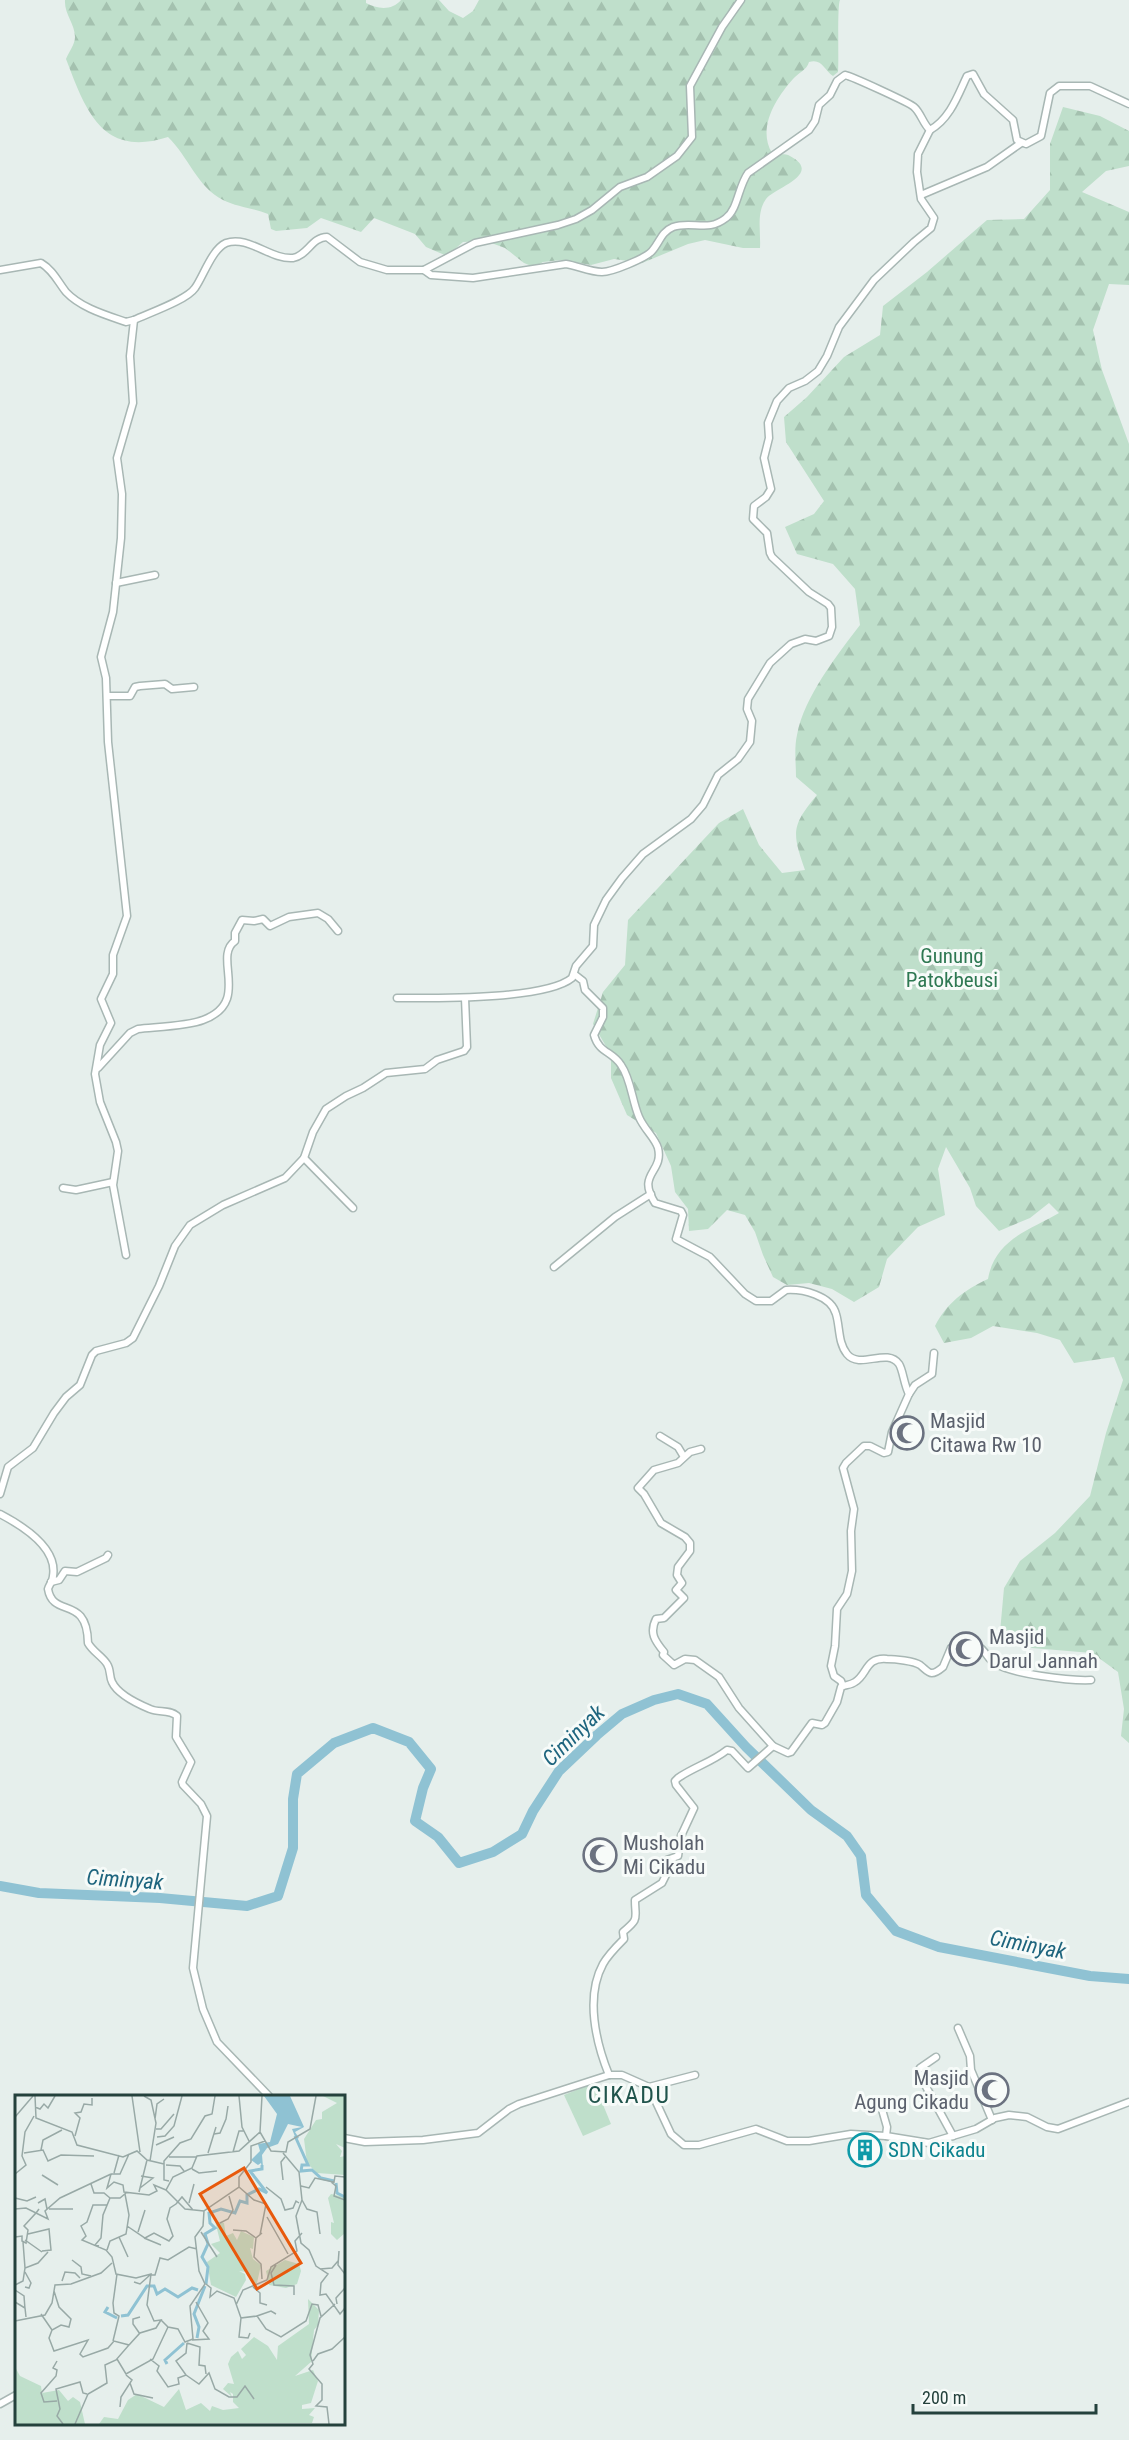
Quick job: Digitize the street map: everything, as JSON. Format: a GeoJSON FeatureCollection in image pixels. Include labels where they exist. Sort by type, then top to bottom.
{"type":"FeatureCollection","features":[{"type":"Feature","properties":{"kind":"street"},"geometry":{"type":"LineString","coordinates":[[0,270],[41,263],[54,273],[68,293],[78,302],[126,322],[192,291],[225,244],[246,244],[291,258],[300,255],[317,239],[327,237],[345,253],[369,266],[387,270],[424,270],[475,243],[576,219],[592,210],[620,187],[647,177],[677,156],[692,137],[690,86],[722,27],[741,0]]}},
{"type":"Feature","properties":{"kind":"street"},"geometry":{"type":"LineString","coordinates":[[397,998],[465,998],[547,989],[567,982],[574,974],[576,966],[593,946],[594,925],[606,900],[622,878],[643,854],[691,819],[703,805],[718,775],[738,759],[750,742],[752,721],[747,709],[748,699],[770,663],[791,644],[805,639],[822,639],[831,632],[831,608],[808,592],[772,557],[767,533],[753,519],[754,506],[766,497],[771,489],[764,458],[769,438],[768,423],[773,408],[783,393],[812,377],[823,364],[839,327],[879,274],[931,228],[934,222],[933,214],[922,203],[917,172],[918,154],[930,130],[942,122],[954,103],[967,76],[973,74],[984,94],[1013,120],[1017,140],[1021,143]]}},
{"type":"Feature","properties":{"kind":"street"},"geometry":{"type":"LineString","coordinates":[[424,270],[431,274],[473,278],[566,264],[601,272],[610,271],[652,251],[663,233],[672,227],[712,226],[728,217],[735,205],[741,182],[748,173],[809,130],[815,121],[819,105],[830,96],[837,81],[845,75],[911,105],[930,130]]}},
{"type":"Feature","properties":{"kind":"street"},"geometry":{"type":"LineString","coordinates":[[921,195],[987,166],[1021,143],[1032,142],[1041,136],[1050,93],[1059,86],[1090,86],[1129,104]]}},
{"type":"Feature","properties":{"kind":"street"},"geometry":{"type":"LineString","coordinates":[[126,1255],[113,1186],[118,1151],[117,1142],[100,1102],[95,1074],[100,1045],[111,1023],[101,999],[113,974],[112,960],[127,916],[108,742],[107,696],[101,657],[113,612],[116,583],[122,513],[117,458],[133,403],[130,356],[134,320]]}},
{"type":"Feature","properties":{"kind":"street"},"geometry":{"type":"LineString","coordinates":[[116,583],[155,575]]}},
{"type":"Feature","properties":{"kind":"street"},"geometry":{"type":"LineString","coordinates":[[107,696],[130,696],[135,687],[140,686],[165,684],[172,688],[194,687]]}},
{"type":"Feature","properties":{"kind":"street"},"geometry":{"type":"LineString","coordinates":[[97,1068],[130,1033],[138,1029],[202,1021],[225,1005],[229,993],[227,968],[229,947],[235,941],[235,933],[242,920],[263,919],[270,926],[289,917],[318,913],[328,919],[338,932]]}},
{"type":"Feature","properties":{"kind":"street"},"geometry":{"type":"LineString","coordinates":[[574,974],[583,981],[585,990],[603,1008],[603,1017],[594,1035],[596,1041],[603,1052],[617,1059],[623,1067],[638,1114],[646,1132],[655,1140],[659,1150],[658,1162],[648,1180],[647,1188],[655,1203],[681,1211],[683,1215],[676,1239],[710,1257],[745,1294],[756,1301],[771,1301],[786,1290],[794,1289],[816,1294],[833,1308],[839,1334],[847,1353],[858,1360],[882,1358],[898,1362],[909,1394]]}},
{"type":"Feature","properties":{"kind":"street"},"geometry":{"type":"LineString","coordinates":[[0,1494],[8,1467],[33,1448],[54,1413],[66,1397],[80,1385],[92,1355],[96,1351],[111,1349],[133,1338],[142,1323],[181,1235],[201,1216],[285,1178],[304,1158],[313,1132],[326,1109],[386,1073],[425,1069],[437,1060],[466,1050],[465,998]]}},
{"type":"Feature","properties":{"kind":"street"},"geometry":{"type":"LineString","coordinates":[[304,1158],[353,1208]]}},
{"type":"Feature","properties":{"kind":"street"},"geometry":{"type":"LineString","coordinates":[[63,1188],[76,1190],[113,1186]]}},
{"type":"Feature","properties":{"kind":"street"},"geometry":{"type":"LineString","coordinates":[[554,1267],[615,1217],[651,1194]]}},
{"type":"Feature","properties":{"kind":"street"},"geometry":{"type":"LineString","coordinates":[[701,1449],[684,1457],[678,1463],[654,1470],[638,1488],[661,1522],[690,1543],[690,1551],[678,1567],[677,1575],[682,1583],[676,1590],[684,1598],[664,1618],[656,1619],[653,1635],[664,1652],[663,1655],[674,1665],[685,1659],[695,1660],[718,1677],[739,1708],[773,1746],[788,1754],[812,1723],[822,1725],[825,1723],[843,1686],[841,1681],[834,1676],[831,1666],[836,1646],[837,1609],[847,1594],[852,1570],[850,1538],[854,1509],[843,1468],[864,1446],[870,1446],[884,1453],[888,1452],[892,1432],[909,1394],[915,1385],[932,1374],[934,1353]]}},
{"type":"Feature","properties":{"kind":"street"},"geometry":{"type":"LineString","coordinates":[[660,1436],[678,1447],[684,1457]]}},
{"type":"Feature","properties":{"kind":"street"},"geometry":{"type":"LineString","coordinates":[[0,1514],[24,1527],[50,1556],[53,1571],[48,1589],[51,1598],[66,1608],[78,1611],[82,1616],[89,1630],[88,1643],[106,1661],[112,1682],[117,1688],[132,1700],[153,1710],[169,1712],[177,1716],[176,1737],[190,1762],[182,1782],[201,1804],[207,1816],[203,1873],[192,1960],[203,2009],[213,2035],[230,2057],[267,2095]]}},
{"type":"Feature","properties":{"kind":"street"},"geometry":{"type":"LineString","coordinates":[[51,1582],[59,1580],[65,1571],[77,1572],[108,1555]]}},
{"type":"Feature","properties":{"kind":"street"},"geometry":{"type":"LineString","coordinates":[[843,1686],[856,1681],[868,1665],[882,1659],[918,1664],[927,1672],[940,1670],[946,1664],[951,1648],[961,1643],[978,1646],[993,1662],[1006,1667],[1056,1679],[1091,1680]]}},
{"type":"Feature","properties":{"kind":"street"},"geometry":{"type":"LineString","coordinates":[[609,2075],[598,2044],[595,1984],[603,1964],[624,1939],[623,1932],[636,1919],[638,1914],[635,1900],[659,1886],[666,1875],[664,1861],[678,1856],[681,1836],[694,1808],[679,1790],[675,1780],[730,1749],[750,1767],[773,1746]]}},
{"type":"Feature","properties":{"kind":"street"},"geometry":{"type":"LineString","coordinates":[[958,2028],[970,2056],[971,2070],[992,2120]]}},
{"type":"Feature","properties":{"kind":"street"},"geometry":{"type":"LineString","coordinates":[[936,2057],[918,2072],[953,2136]]}},
{"type":"Feature","properties":{"kind":"street"},"geometry":{"type":"LineString","coordinates":[[345,2138],[366,2142],[423,2140],[478,2133],[519,2104],[609,2075],[622,2075],[649,2087],[695,2075]]}},
{"type":"Feature","properties":{"kind":"street"},"geometry":{"type":"LineString","coordinates":[[649,2087],[671,2134],[684,2145],[699,2145],[756,2129],[787,2141],[816,2140],[851,2134],[886,2136],[928,2143],[975,2129],[1002,2115],[1018,2115],[1058,2129],[1129,2102]]}},
{"type":"Feature","properties":{"kind":"street"},"geometry":{"type":"LineString","coordinates":[[881,2106],[887,2127],[886,2136]]}},
{"type":"Feature","properties":{"kind":"street"},"geometry":{"type":"LineString","coordinates":[[0,2404],[15,2396]]}},
{"type":"Feature","properties":{"kind":"green space"},"geometry":{"type":"Polygon","coordinates":[[[65,0],[366,0],[366,3],[370,5],[384,8],[393,6],[401,0],[439,0],[449,11],[463,18],[473,11],[479,0],[840,0],[838,72],[833,76],[820,63],[809,62],[780,95],[770,114],[767,134],[772,153],[790,156],[799,163],[802,169],[794,180],[771,195],[763,204],[760,216],[760,248],[743,248],[705,240],[688,244],[642,263],[614,259],[591,265],[561,260],[543,262],[534,267],[524,263],[505,248],[486,241],[463,242],[447,256],[426,247],[415,234],[374,218],[361,232],[321,218],[307,228],[276,231],[271,229],[268,214],[223,200],[206,187],[168,137],[145,142],[127,141],[112,135],[100,125],[81,96],[66,59],[75,37],[65,0]]]}},
{"type":"Feature","properties":{"kind":"green space","name":"Gunung Patokbeusi"},"geometry":{"type":"Polygon","coordinates":[[[1063,107],[1100,116],[1129,131],[1129,166],[1106,171],[1082,192],[1129,212],[1129,285],[1109,284],[1093,330],[1102,370],[1129,444],[1129,1743],[1121,1736],[1124,1709],[1118,1672],[1092,1653],[1032,1648],[1000,1632],[1004,1588],[1020,1561],[1055,1533],[1090,1496],[1106,1433],[1123,1380],[1114,1357],[1074,1363],[1060,1340],[1037,1333],[993,1326],[971,1338],[944,1343],[935,1326],[945,1310],[957,1298],[988,1279],[992,1265],[1006,1245],[1015,1237],[1059,1213],[1049,1203],[1030,1218],[999,1231],[976,1206],[970,1188],[946,1147],[938,1169],[945,1215],[918,1227],[887,1259],[879,1287],[854,1302],[832,1289],[809,1283],[787,1285],[773,1277],[755,1232],[745,1215],[727,1210],[708,1229],[689,1231],[688,1209],[675,1192],[671,1166],[656,1133],[627,1115],[611,1078],[611,1055],[593,1024],[603,992],[625,965],[628,920],[719,823],[743,809],[759,845],[782,873],[805,870],[796,830],[802,815],[817,795],[796,777],[797,735],[814,691],[860,625],[855,589],[833,564],[797,554],[785,527],[814,514],[824,501],[786,442],[784,417],[807,397],[844,357],[880,335],[883,306],[927,272],[987,220],[1024,219],[1050,190],[1050,144],[1063,107]]]}},
{"type":"Feature","properties":{"kind":"green space"},"geometry":{"type":"Polygon","coordinates":[[[594,2083],[611,2124],[583,2136],[564,2095],[594,2083]]]}},
{"type":"Feature","properties":{"kind":"waterway","name":"Ciminyak"},"geometry":{"type":"LineString","coordinates":[[0,1886],[39,1893],[160,1898],[247,1906],[278,1896],[293,1848],[293,1799],[297,1774],[334,1743],[373,1728],[409,1742],[431,1769],[423,1788],[415,1821],[438,1837],[459,1863],[493,1852],[522,1834],[533,1811],[559,1771],[622,1714],[654,1700],[678,1694],[707,1704],[746,1747],[811,1810],[847,1836],[861,1856],[866,1895],[896,1931],[939,1947],[1090,1976],[1129,1979]]}},
{"type":"Feature","properties":{"kind":"place","name":"Masjid Citawa Rw 10"},"geometry":{"type":"Point","coordinates":[907,1433]}},
{"type":"Feature","properties":{"kind":"place","name":"Masjid Darul Jannah"},"geometry":{"type":"Point","coordinates":[966,1649]}},
{"type":"Feature","properties":{"kind":"place","name":"Musholah Mi Cikadu"},"geometry":{"type":"Point","coordinates":[600,1855]}},
{"type":"Feature","properties":{"kind":"place","name":"Masjid Agung Cikadu"},"geometry":{"type":"Point","coordinates":[992,2090]}},
{"type":"Feature","properties":{"kind":"place","name":"SDN Cikadu"},"geometry":{"type":"Point","coordinates":[865,2150]}},
{"type":"Feature","properties":{"kind":"district","name":"CIKADU"},"geometry":{"type":"Point","coordinates":[629,2095]}}]}
